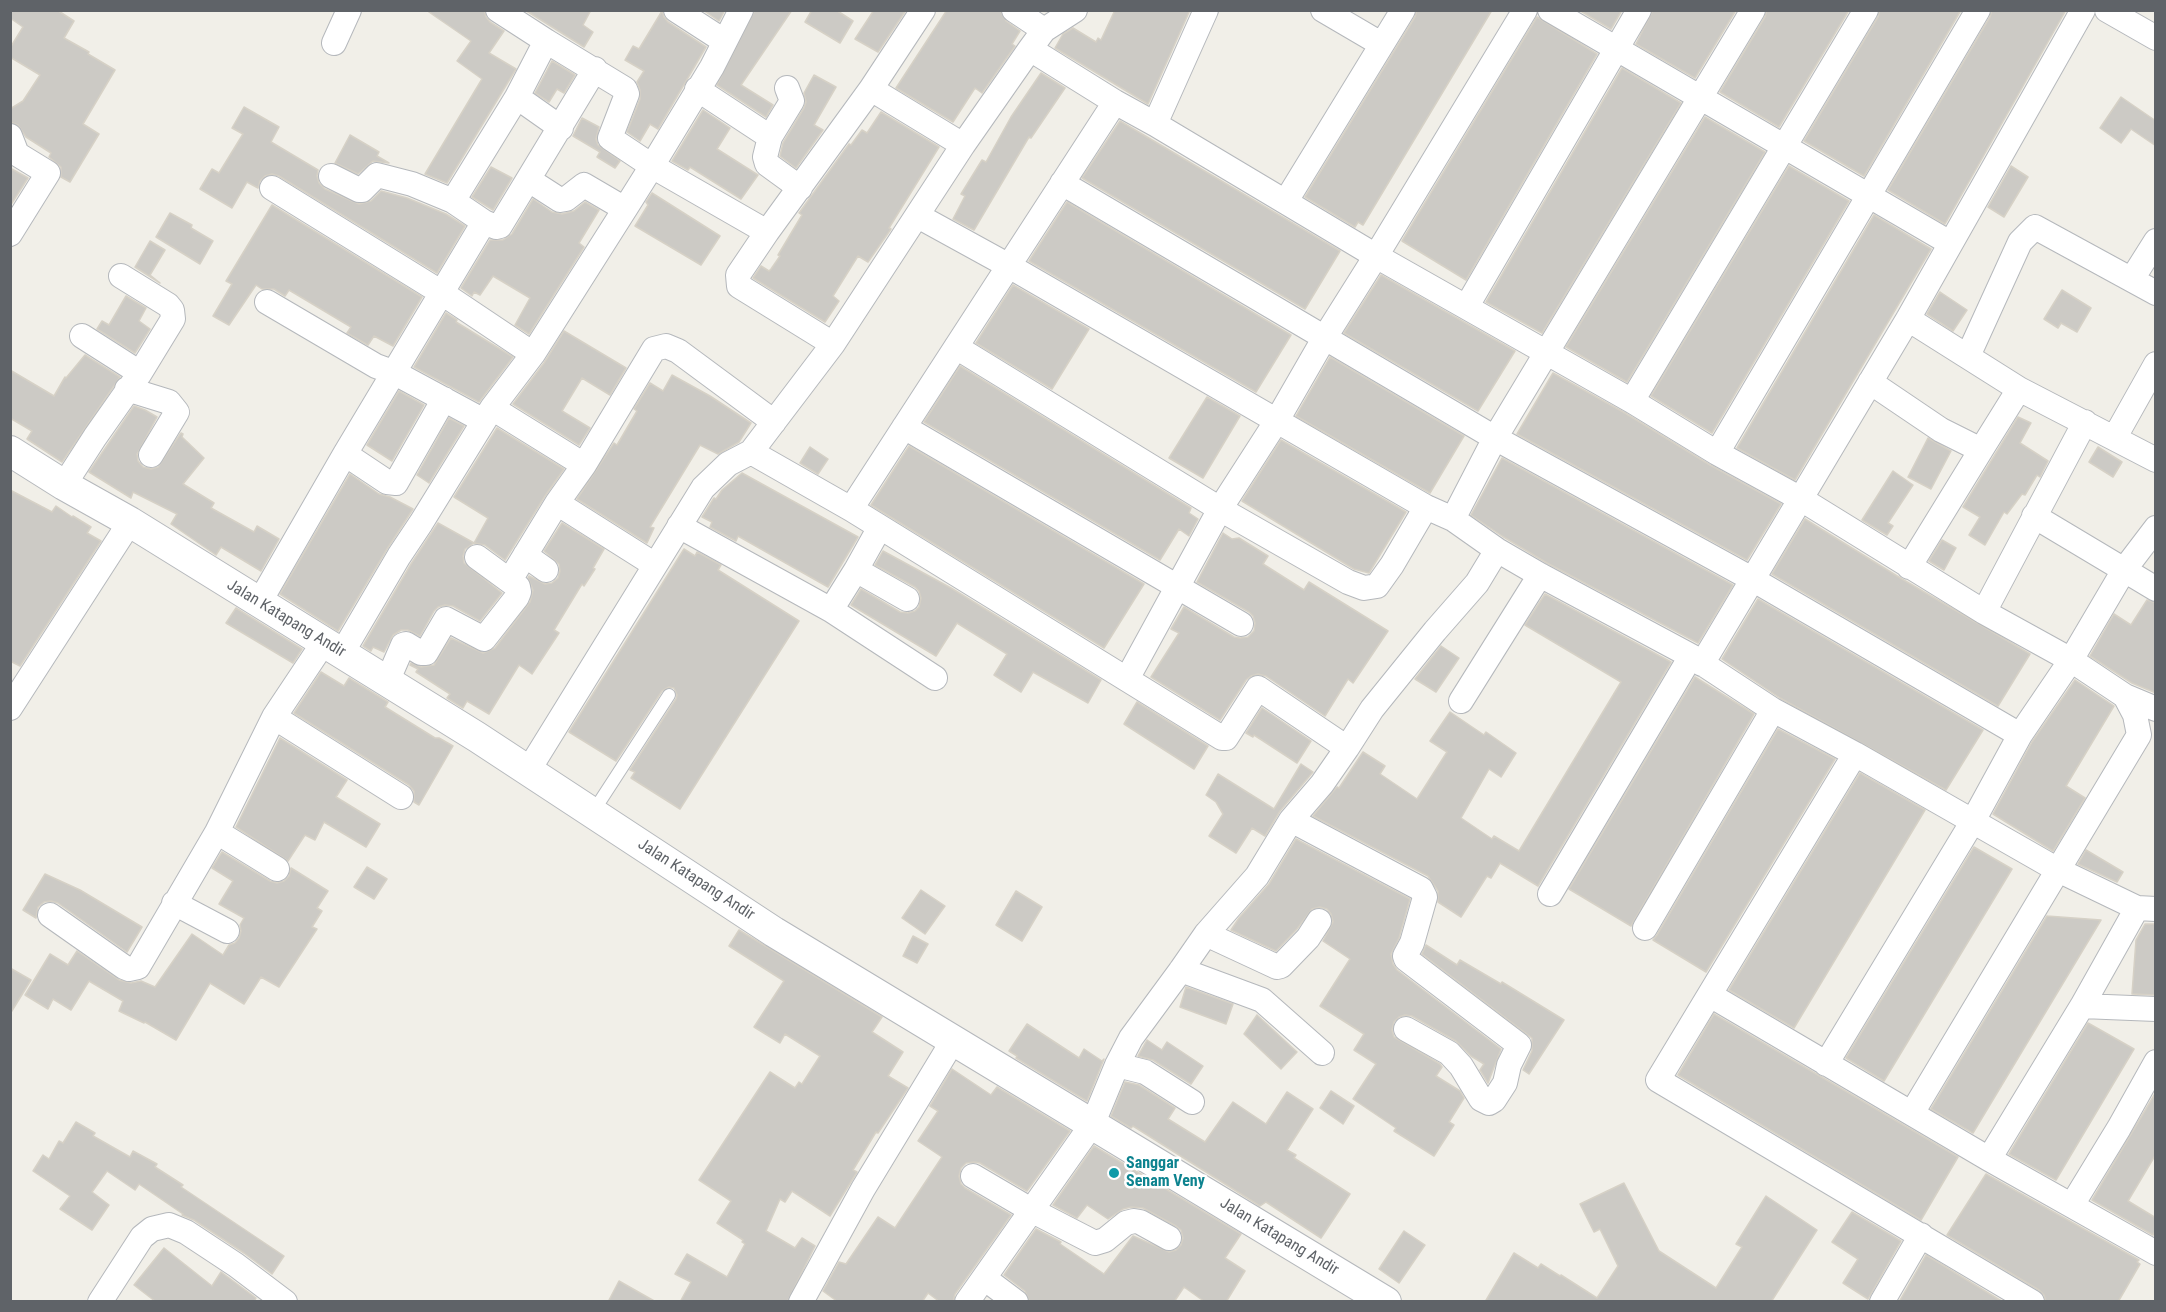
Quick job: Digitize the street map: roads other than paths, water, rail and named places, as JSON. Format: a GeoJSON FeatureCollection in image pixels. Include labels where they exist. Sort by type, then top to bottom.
{"type":"FeatureCollection","features":[{"type":"Feature","properties":{"kind":"street"},"geometry":{"type":"LineString","coordinates":[[334,43],[349,10]]}},
{"type":"Feature","properties":{"kind":"street"},"geometry":{"type":"LineString","coordinates":[[498,10],[621,85],[627,94],[610,138],[652,166],[767,232]]}},
{"type":"Feature","properties":{"kind":"street"},"geometry":{"type":"LineString","coordinates":[[676,10],[724,41]]}},
{"type":"Feature","properties":{"kind":"street"},"geometry":{"type":"LineString","coordinates":[[50,915],[124,967],[129,969],[138,967],[217,832],[274,717],[333,647],[399,556],[488,414],[533,354],[712,67],[741,10]]}},
{"type":"Feature","properties":{"kind":"street"},"geometry":{"type":"LineString","coordinates":[[833,344],[738,285],[738,275],[871,89],[923,10]]}},
{"type":"Feature","properties":{"kind":"street"},"geometry":{"type":"LineString","coordinates":[[1014,10],[1044,30]]}},
{"type":"Feature","properties":{"kind":"street"},"geometry":{"type":"LineString","coordinates":[[528,771],[703,488],[728,464],[751,452],[833,344],[963,145],[1030,49],[1044,30],[1075,10]]}},
{"type":"Feature","properties":{"kind":"street"},"geometry":{"type":"LineString","coordinates":[[1155,124],[1206,10]]}},
{"type":"Feature","properties":{"kind":"street"},"geometry":{"type":"LineString","coordinates":[[1323,10],[1381,44]]}},
{"type":"Feature","properties":{"kind":"street"},"geometry":{"type":"LineString","coordinates":[[1286,201],[1403,10]]}},
{"type":"Feature","properties":{"kind":"street"},"geometry":{"type":"LineString","coordinates":[[1127,679],[1220,509],[1276,422],[1325,337],[1525,10]]}},
{"type":"Feature","properties":{"kind":"street"},"geometry":{"type":"LineString","coordinates":[[1550,10],[1950,243]]}},
{"type":"Feature","properties":{"kind":"street"},"geometry":{"type":"LineString","coordinates":[[1467,306],[1639,10]]}},
{"type":"Feature","properties":{"kind":"street"},"geometry":{"type":"LineString","coordinates":[[1452,519],[1495,438],[1753,10]]}},
{"type":"Feature","properties":{"kind":"street"},"geometry":{"type":"LineString","coordinates":[[1632,401],[1866,10]]}},
{"type":"Feature","properties":{"kind":"street"},"geometry":{"type":"LineString","coordinates":[[1717,453],[1978,10]]}},
{"type":"Feature","properties":{"kind":"street"},"geometry":{"type":"LineString","coordinates":[[1550,894],[1696,660],[1752,579],[1801,499],[1908,319],[2083,10]]}},
{"type":"Feature","properties":{"kind":"street"},"geometry":{"type":"LineString","coordinates":[[2107,10],[2156,38]]}},
{"type":"Feature","properties":{"kind":"street"},"geometry":{"type":"LineString","coordinates":[[453,201],[518,97],[546,41]]}},
{"type":"Feature","properties":{"kind":"street"},"geometry":{"type":"LineString","coordinates":[[1030,49],[1115,102],[1376,256],[1801,499],[1984,612],[2071,660],[2125,696],[2156,709]]}},
{"type":"Feature","properties":{"kind":"street"},"geometry":{"type":"LineString","coordinates":[[331,176],[360,190],[373,177],[379,175],[412,184],[453,201],[484,222],[496,227],[502,225],[595,69]]}},
{"type":"Feature","properties":{"kind":"street"},"geometry":{"type":"LineString","coordinates":[[787,88],[792,101],[770,137],[765,157],[767,164],[800,188]]}},
{"type":"Feature","properties":{"kind":"street"},"geometry":{"type":"LineString","coordinates":[[697,89],[770,137]]}},
{"type":"Feature","properties":{"kind":"street"},"geometry":{"type":"LineString","coordinates":[[871,89],[963,145]]}},
{"type":"Feature","properties":{"kind":"street"},"geometry":{"type":"LineString","coordinates":[[518,97],[561,128]]}},
{"type":"Feature","properties":{"kind":"street"},"geometry":{"type":"LineString","coordinates":[[851,509],[1115,102]]}},
{"type":"Feature","properties":{"kind":"street"},"geometry":{"type":"LineString","coordinates":[[10,136],[17,154],[48,173],[10,234]]}},
{"type":"Feature","properties":{"kind":"street"},"geometry":{"type":"LineString","coordinates":[[529,180],[560,200],[566,199],[584,185],[625,209]]}},
{"type":"Feature","properties":{"kind":"street"},"geometry":{"type":"LineString","coordinates":[[1062,183],[1495,438],[1752,579],[2020,735]]}},
{"type":"Feature","properties":{"kind":"street"},"geometry":{"type":"LineString","coordinates":[[272,188],[442,293],[533,354]]}},
{"type":"Feature","properties":{"kind":"street"},"geometry":{"type":"LineString","coordinates":[[918,216],[1010,266],[1276,422],[1426,507],[1452,519],[1497,550],[1696,660],[1773,710],[2058,870],[2146,908],[2082,1006],[1989,1159]]}},
{"type":"Feature","properties":{"kind":"street"},"geometry":{"type":"LineString","coordinates":[[260,603],[345,454],[484,222]]}},
{"type":"Feature","properties":{"kind":"street"},"geometry":{"type":"LineString","coordinates":[[1968,356],[2020,242],[2035,227],[2156,293]]}},
{"type":"Feature","properties":{"kind":"street"},"geometry":{"type":"LineString","coordinates":[[2132,279],[2156,241]]}},
{"type":"Feature","properties":{"kind":"street"},"geometry":{"type":"LineString","coordinates":[[64,485],[173,319],[168,305],[121,276]]}},
{"type":"Feature","properties":{"kind":"street"},"geometry":{"type":"LineString","coordinates":[[267,302],[376,366],[444,399],[488,414],[584,465]]}},
{"type":"Feature","properties":{"kind":"street"},"geometry":{"type":"LineString","coordinates":[[1908,319],[2019,388],[2156,460]]}},
{"type":"Feature","properties":{"kind":"street"},"geometry":{"type":"LineString","coordinates":[[82,336],[133,381],[170,402],[177,411],[151,455]]}},
{"type":"Feature","properties":{"kind":"street"},"geometry":{"type":"LineString","coordinates":[[510,580],[557,503],[584,465],[654,349],[666,346],[678,351],[774,422]]}},
{"type":"Feature","properties":{"kind":"street"},"geometry":{"type":"LineString","coordinates":[[956,347],[1220,509],[1348,582],[1364,588],[1377,586],[1426,507]]}},
{"type":"Feature","properties":{"kind":"street"},"geometry":{"type":"LineString","coordinates":[[2115,437],[2156,364]]}},
{"type":"Feature","properties":{"kind":"street"},"geometry":{"type":"LineString","coordinates":[[1870,382],[1941,430],[1981,450]]}},
{"type":"Feature","properties":{"kind":"street"},"geometry":{"type":"LineString","coordinates":[[1909,567],[2019,388]]}},
{"type":"Feature","properties":{"kind":"street"},"geometry":{"type":"LineString","coordinates":[[345,454],[387,482],[396,483],[444,399]]}},
{"type":"Feature","properties":{"kind":"street"},"geometry":{"type":"LineString","coordinates":[[1984,612],[2085,422]]}},
{"type":"Feature","properties":{"kind":"street"},"geometry":{"type":"LineString","coordinates":[[904,427],[1240,624]]}},
{"type":"Feature","properties":{"kind":"street","name":"Jalan Katapang Andir"},"geometry":{"type":"LineString","coordinates":[[10,451],[130,522],[477,737],[774,932],[1386,1302]]}},
{"type":"Feature","properties":{"kind":"street"},"geometry":{"type":"LineString","coordinates":[[751,452],[851,509],[1222,738],[1226,738],[1257,689],[1260,689],[1347,748]]}},
{"type":"Feature","properties":{"kind":"street"},"geometry":{"type":"LineString","coordinates":[[557,503],[655,565]]}},
{"type":"Feature","properties":{"kind":"street"},"geometry":{"type":"LineString","coordinates":[[2034,516],[2156,589]]}},
{"type":"Feature","properties":{"kind":"street"},"geometry":{"type":"LineString","coordinates":[[10,708],[130,522]]}},
{"type":"Feature","properties":{"kind":"street"},"geometry":{"type":"LineString","coordinates":[[680,526],[831,610],[935,678]]}},
{"type":"Feature","properties":{"kind":"street"},"geometry":{"type":"LineString","coordinates":[[831,610],[879,527]]}},
{"type":"Feature","properties":{"kind":"street"},"geometry":{"type":"LineString","coordinates":[[1826,1064],[1973,821],[2020,735],[2071,660],[2124,570],[2156,528]]}},
{"type":"Feature","properties":{"kind":"street"},"geometry":{"type":"LineString","coordinates":[[968,1302],[1093,1123],[1131,1038],[1206,934],[1257,876],[1291,820],[1322,784],[1372,709],[1435,631],[1477,584],[1497,550]]}},
{"type":"Feature","properties":{"kind":"street"},"geometry":{"type":"LineString","coordinates":[[525,555],[546,570]]}},
{"type":"Feature","properties":{"kind":"street"},"geometry":{"type":"LineString","coordinates":[[387,682],[403,645],[406,644],[426,653],[446,619],[484,639],[519,592],[518,587],[510,580],[477,558]]}},
{"type":"Feature","properties":{"kind":"street"},"geometry":{"type":"LineString","coordinates":[[856,570],[907,599]]}},
{"type":"Feature","properties":{"kind":"street"},"geometry":{"type":"LineString","coordinates":[[1461,701],[1540,575]]}},
{"type":"Feature","properties":{"kind":"street"},"geometry":{"type":"LineString","coordinates":[[1912,1113],[2139,735],[2135,715],[2125,696]]}},
{"type":"Feature","properties":{"kind":"street"},"geometry":{"type":"LineString","coordinates":[[1645,928],[1773,710]]}},
{"type":"Feature","properties":{"kind":"street"},"geometry":{"type":"LineString","coordinates":[[274,717],[401,797]]}},
{"type":"Feature","properties":{"kind":"street"},"geometry":{"type":"LineString","coordinates":[[1855,754],[1658,1080],[1921,1235],[2001,1294],[2032,1302]]}},
{"type":"Feature","properties":{"kind":"street"},"geometry":{"type":"LineString","coordinates":[[1291,820],[1421,889],[1425,897],[1412,943],[1405,956],[1406,959],[1519,1046],[1509,1065],[1504,1083],[1494,1100],[1489,1103],[1481,1098],[1461,1066],[1449,1053],[1406,1029]]}},
{"type":"Feature","properties":{"kind":"street"},"geometry":{"type":"LineString","coordinates":[[217,832],[277,869]]}},
{"type":"Feature","properties":{"kind":"street"},"geometry":{"type":"LineString","coordinates":[[174,903],[227,931]]}},
{"type":"Feature","properties":{"kind":"street"},"geometry":{"type":"LineString","coordinates":[[1206,934],[1277,967],[1281,966],[1308,938],[1319,921]]}},
{"type":"Feature","properties":{"kind":"street"},"geometry":{"type":"LineString","coordinates":[[1182,970],[1262,1000],[1322,1053]]}},
{"type":"Feature","properties":{"kind":"street"},"geometry":{"type":"LineString","coordinates":[[1710,994],[1989,1159],[2155,1252]]}},
{"type":"Feature","properties":{"kind":"street"},"geometry":{"type":"LineString","coordinates":[[2082,1006],[2156,1009]]}},
{"type":"Feature","properties":{"kind":"street"},"geometry":{"type":"LineString","coordinates":[[801,1302],[863,1189],[954,1039]]}},
{"type":"Feature","properties":{"kind":"street"},"geometry":{"type":"LineString","coordinates":[[2072,1205],[2156,1062]]}},
{"type":"Feature","properties":{"kind":"street"},"geometry":{"type":"LineString","coordinates":[[1117,1065],[1145,1072],[1192,1102]]}},
{"type":"Feature","properties":{"kind":"street"},"geometry":{"type":"LineString","coordinates":[[973,1176],[1031,1210],[1095,1243],[1105,1240],[1126,1223],[1134,1221],[1168,1238]]}},
{"type":"Feature","properties":{"kind":"street"},"geometry":{"type":"LineString","coordinates":[[100,1302],[142,1237],[152,1229],[169,1226],[186,1232],[236,1265],[285,1302]]}},
{"type":"Feature","properties":{"kind":"street"},"geometry":{"type":"LineString","coordinates":[[1882,1302],[1921,1235]]}},
{"type":"Feature","properties":{"kind":"street"},"geometry":{"type":"LineString","coordinates":[[984,1278],[1016,1302]]}},
{"type":"Feature","properties":{"kind":"lane"},"geometry":{"type":"LineString","coordinates":[[592,813],[669,695]]}},
{"type":"Feature","properties":{"kind":"place","name":"Sanggar Senam Veny"},"geometry":{"type":"Point","coordinates":[1114,1173]}}]}
